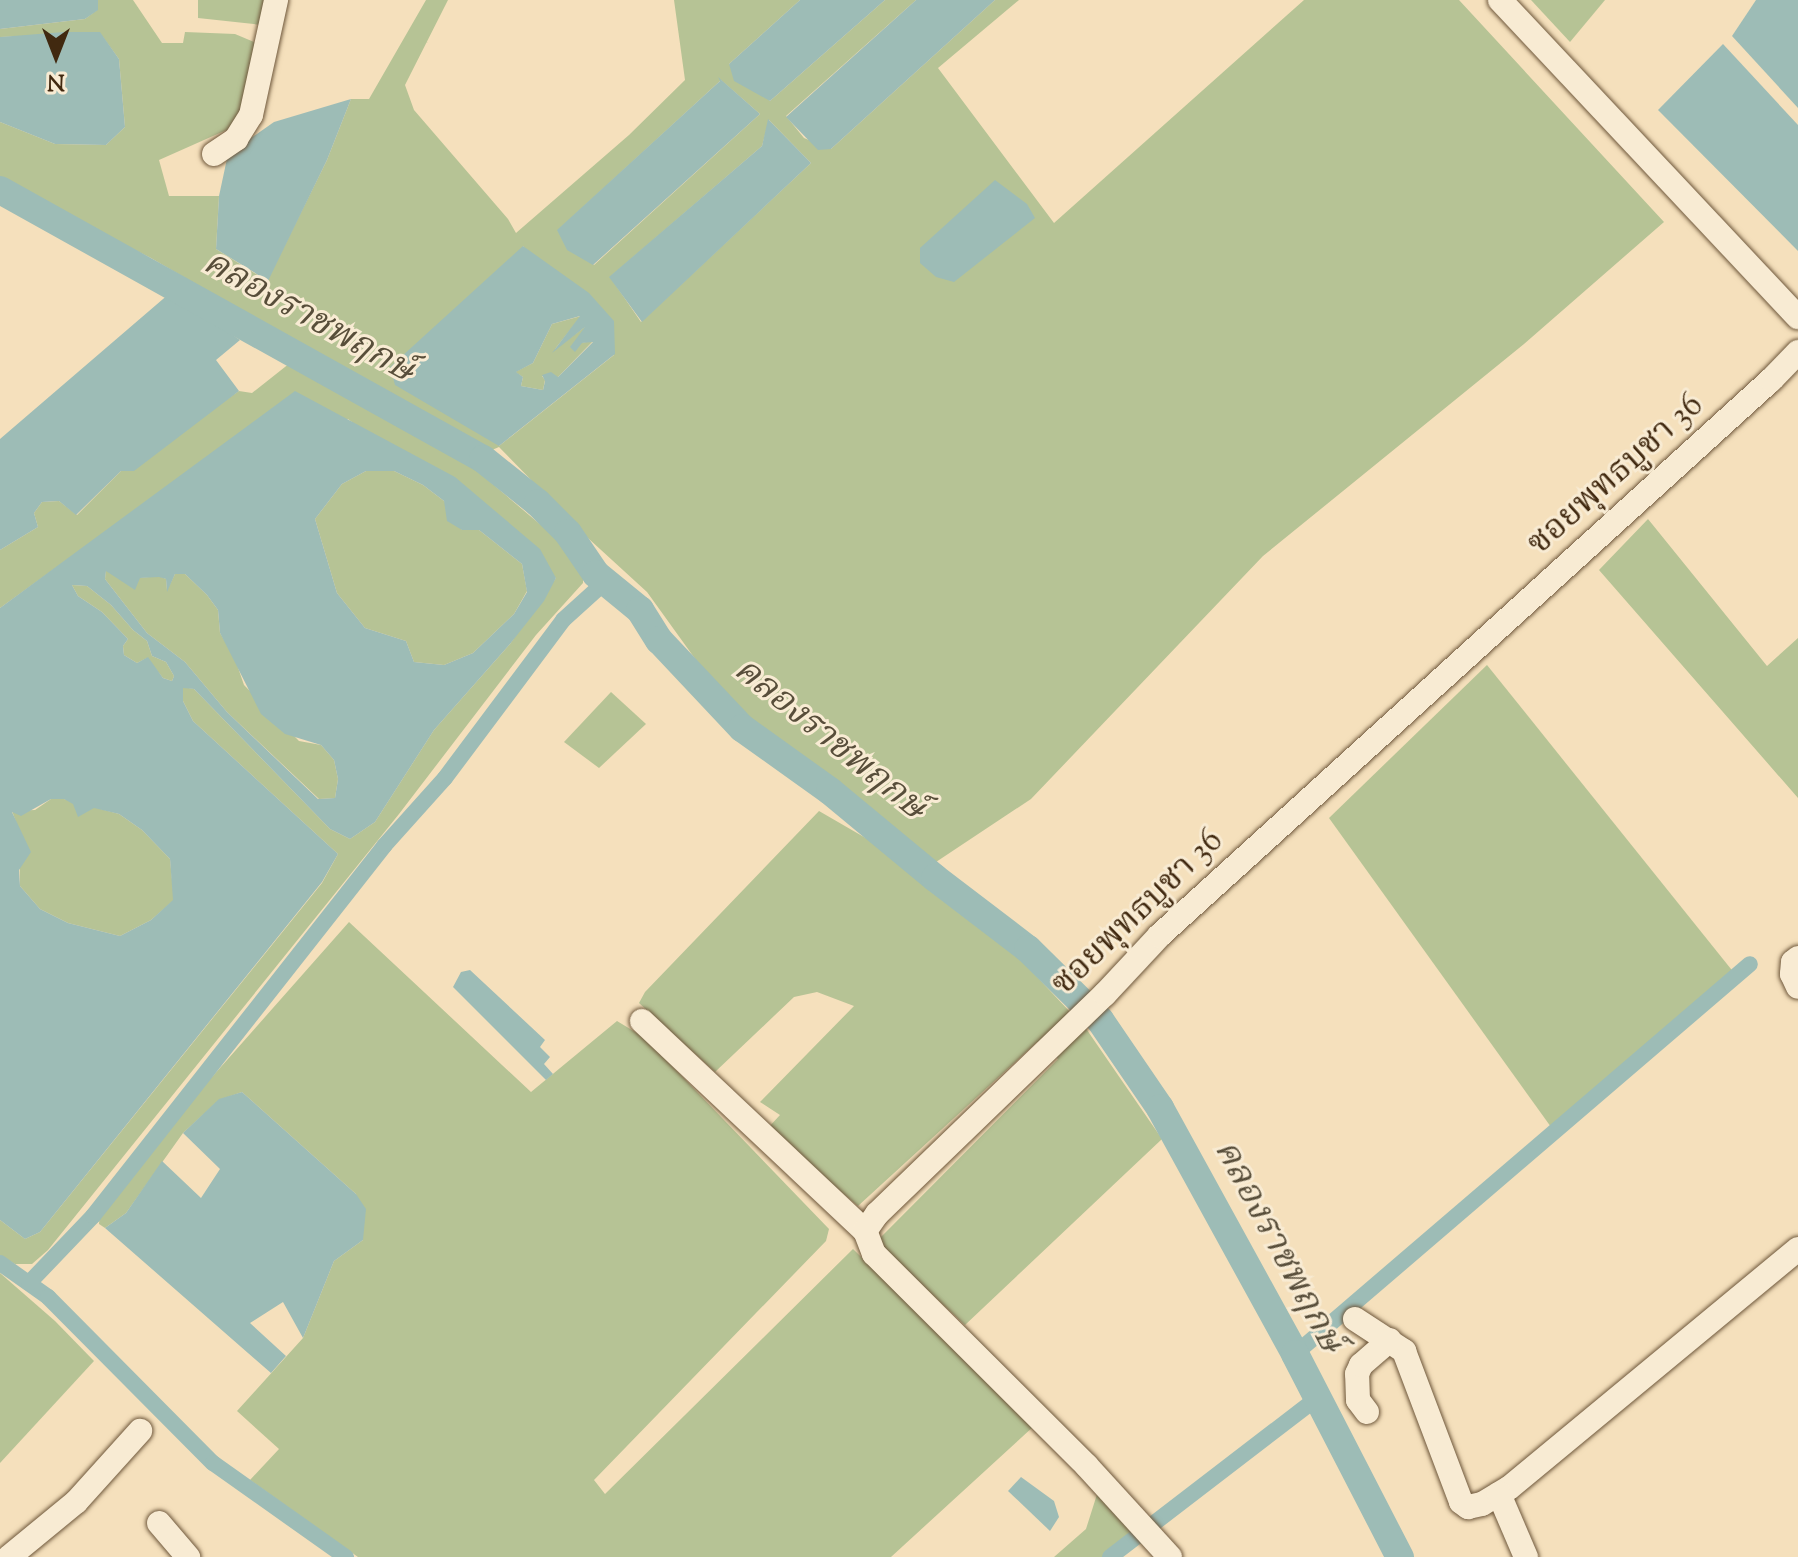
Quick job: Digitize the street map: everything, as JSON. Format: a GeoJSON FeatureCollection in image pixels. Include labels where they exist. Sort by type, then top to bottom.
{"type":"FeatureCollection","features":[{"type":"Feature","properties":{"kind":"street"},"geometry":{"type":"LineString","coordinates":[[214,154],[236,139],[251,115],[276,0]]}},
{"type":"Feature","properties":{"kind":"street"},"geometry":{"type":"LineString","coordinates":[[1500,0],[1798,317]]}},
{"type":"Feature","properties":{"kind":"street","name":"ซอยพุทธบูชา 36"},"geometry":{"type":"LineString","coordinates":[[865,1231],[877,1214],[1105,994],[1159,936],[1276,826],[1771,380],[1798,352]]}},
{"type":"Feature","properties":{"kind":"street"},"geometry":{"type":"LineString","coordinates":[[1798,958],[1793,962],[1792,974],[1798,987]]}},
{"type":"Feature","properties":{"kind":"street"},"geometry":{"type":"LineString","coordinates":[[642,1021],[865,1231],[874,1254],[1130,1511],[1164,1550]]}},
{"type":"Feature","properties":{"kind":"street"},"geometry":{"type":"LineString","coordinates":[[1355,1319],[1404,1351],[1461,1502],[1468,1507],[1482,1504],[1499,1494],[1798,1249]]}},
{"type":"Feature","properties":{"kind":"street"},"geometry":{"type":"LineString","coordinates":[[1367,1412],[1358,1400],[1357,1374],[1361,1365],[1390,1340]]}},
{"type":"Feature","properties":{"kind":"street"},"geometry":{"type":"LineString","coordinates":[[9,1557],[76,1502],[140,1431]]}},
{"type":"Feature","properties":{"kind":"street"},"geometry":{"type":"LineString","coordinates":[[1499,1494],[1526,1557]]}},
{"type":"Feature","properties":{"kind":"street"},"geometry":{"type":"LineString","coordinates":[[159,1523],[188,1557]]}},
{"type":"Feature","properties":{"kind":"green space"},"geometry":{"type":"Polygon","coordinates":[[[98,0],[133,0],[162,43],[183,43],[185,32],[235,34],[254,42],[254,66],[240,124],[159,160],[169,196],[219,196],[216,249],[267,281],[327,160],[351,99],[369,99],[426,0],[448,0],[405,85],[414,110],[508,219],[516,233],[629,135],[685,80],[674,0],[800,0],[729,64],[770,101],[885,0],[916,0],[786,116],[804,138],[831,149],[995,0],[1019,0],[938,68],[1054,223],[1304,0],[1459,0],[1664,222],[1524,344],[1263,556],[1031,799],[936,862],[772,737],[714,685],[647,592],[589,539],[499,447],[485,453],[151,258],[0,183],[0,122],[55,144],[106,145],[125,127],[119,59],[100,33],[0,37],[0,29],[85,19],[97,10],[98,0]],[[721,80],[558,230],[594,265],[760,114],[721,80]],[[769,120],[762,146],[610,277],[641,322],[811,163],[769,120]],[[523,246],[499,446],[614,355],[523,246]]]}},
{"type":"Feature","properties":{"kind":"green space"},"geometry":{"type":"Polygon","coordinates":[[[198,0],[267,0],[262,25],[198,18],[198,0]]]}},
{"type":"Feature","properties":{"kind":"green space"},"geometry":{"type":"Polygon","coordinates":[[[1531,0],[1605,0],[1570,42],[1531,0]]]}},
{"type":"Feature","properties":{"kind":"green space"},"geometry":{"type":"Polygon","coordinates":[[[581,316],[555,349],[589,324],[582,343],[594,340],[558,377],[542,376],[545,380],[543,390],[521,386],[523,377],[515,372],[533,363],[552,324],[581,316]]]}},
{"type":"Feature","properties":{"kind":"green space"},"geometry":{"type":"Polygon","coordinates":[[[290,363],[321,375],[463,459],[575,554],[583,571],[583,583],[536,635],[399,814],[48,1250],[32,1264],[15,1264],[0,1255],[0,1220],[25,1239],[40,1232],[322,883],[338,854],[193,721],[183,701],[183,687],[194,689],[330,829],[350,839],[375,822],[434,730],[510,644],[556,578],[348,419],[126,517],[0,608],[0,550],[38,527],[34,513],[42,502],[59,501],[77,515],[121,471],[239,391],[252,393],[290,363]]]}},
{"type":"Feature","properties":{"kind":"green space"},"geometry":{"type":"Polygon","coordinates":[[[366,471],[394,471],[423,485],[444,501],[462,530],[479,530],[522,564],[527,591],[514,614],[473,653],[444,665],[414,662],[406,641],[365,628],[337,593],[315,519],[342,484],[366,471]]]}},
{"type":"Feature","properties":{"kind":"green space"},"geometry":{"type":"Polygon","coordinates":[[[1648,519],[1767,666],[1798,638],[1798,798],[1599,570],[1648,519]]]}},
{"type":"Feature","properties":{"kind":"green space"},"geometry":{"type":"Polygon","coordinates":[[[106,570],[139,578],[159,576],[166,579],[167,590],[175,574],[185,574],[207,595],[218,610],[220,633],[234,656],[244,685],[299,741],[321,745],[334,760],[338,779],[335,798],[319,799],[227,712],[185,662],[147,633],[105,579],[106,570]]]}},
{"type":"Feature","properties":{"kind":"green space"},"geometry":{"type":"Polygon","coordinates":[[[72,585],[87,586],[111,605],[147,641],[152,656],[166,662],[174,676],[172,681],[163,678],[147,658],[137,663],[124,655],[123,646],[128,639],[102,612],[78,596],[72,585]]]}},
{"type":"Feature","properties":{"kind":"green space"},"geometry":{"type":"Polygon","coordinates":[[[1487,665],[1735,974],[1551,1127],[1329,818],[1487,665]]]}},
{"type":"Feature","properties":{"kind":"green space"},"geometry":{"type":"Polygon","coordinates":[[[611,692],[646,724],[599,768],[564,742],[611,692]]]}},
{"type":"Feature","properties":{"kind":"green space"},"geometry":{"type":"Polygon","coordinates":[[[51,799],[64,799],[119,814],[142,830],[170,859],[174,900],[151,920],[120,936],[68,923],[40,909],[20,886],[19,830],[12,811],[35,810],[51,799]]]}},
{"type":"Feature","properties":{"kind":"green space"},"geometry":{"type":"Polygon","coordinates":[[[819,811],[876,844],[1022,961],[1087,1030],[1162,1139],[965,1325],[887,1253],[880,1238],[1058,1059],[1037,1042],[858,1206],[767,1129],[780,1115],[760,1102],[854,1006],[817,992],[794,997],[715,1072],[639,1003],[645,992],[819,811]]]}},
{"type":"Feature","properties":{"kind":"green space"},"geometry":{"type":"Polygon","coordinates":[[[349,922],[531,1092],[617,1021],[645,1038],[829,1229],[826,1241],[594,1480],[605,1494],[853,1249],[1034,1426],[891,1557],[358,1557],[250,1480],[279,1449],[237,1411],[303,1338],[334,1261],[363,1240],[356,1194],[242,1092],[219,1100],[183,1133],[126,1213],[105,1228],[99,1224],[100,1212],[151,1146],[349,922]]]}},
{"type":"Feature","properties":{"kind":"green space"},"geometry":{"type":"Polygon","coordinates":[[[0,1273],[55,1321],[94,1361],[0,1463],[0,1273]]]}},
{"type":"Feature","properties":{"kind":"green space"},"geometry":{"type":"Polygon","coordinates":[[[1099,1488],[1139,1529],[1102,1557],[1054,1557],[1086,1529],[1099,1488]]]}},
{"type":"Feature","properties":{"kind":"water"},"geometry":{"type":"Polygon","coordinates":[[[0,0],[98,0],[98,10],[85,19],[0,29],[0,0]]]}},
{"type":"Feature","properties":{"kind":"water"},"geometry":{"type":"Polygon","coordinates":[[[800,0],[885,0],[770,101],[734,81],[729,64],[800,0]]]}},
{"type":"Feature","properties":{"kind":"water"},"geometry":{"type":"Polygon","coordinates":[[[916,0],[995,0],[831,149],[818,150],[786,117],[916,0]]]}},
{"type":"Feature","properties":{"kind":"water"},"geometry":{"type":"Polygon","coordinates":[[[1756,0],[1798,0],[1798,108],[1732,36],[1756,0]]]}},
{"type":"Feature","properties":{"kind":"water"},"geometry":{"type":"Polygon","coordinates":[[[100,32],[119,59],[125,127],[106,145],[55,144],[0,122],[0,37],[100,32]]]}},
{"type":"Feature","properties":{"kind":"water"},"geometry":{"type":"Polygon","coordinates":[[[1723,44],[1798,125],[1798,251],[1658,110],[1723,44]]]}},
{"type":"Feature","properties":{"kind":"water"},"geometry":{"type":"Polygon","coordinates":[[[718,77],[760,114],[593,265],[567,250],[557,230],[720,81],[718,77]]]}},
{"type":"Feature","properties":{"kind":"water"},"geometry":{"type":"Polygon","coordinates":[[[351,99],[327,160],[268,281],[216,249],[219,196],[228,154],[274,122],[351,99]]]}},
{"type":"Feature","properties":{"kind":"water"},"geometry":{"type":"Polygon","coordinates":[[[768,119],[811,163],[642,322],[609,277],[762,146],[768,119]]]}},
{"type":"Feature","properties":{"kind":"water"},"geometry":{"type":"Polygon","coordinates":[[[995,180],[1027,204],[1035,218],[954,282],[936,277],[920,263],[920,248],[995,180]]]}},
{"type":"Feature","properties":{"kind":"water"},"geometry":{"type":"Polygon","coordinates":[[[523,246],[589,293],[614,321],[615,354],[499,446],[395,385],[390,367],[523,246]],[[580,316],[552,324],[533,363],[516,372],[523,377],[521,386],[543,390],[545,381],[542,375],[551,372],[558,377],[593,342],[582,343],[575,352],[570,347],[585,327],[552,353],[580,316]]]}},
{"type":"Feature","properties":{"kind":"water"},"geometry":{"type":"Polygon","coordinates":[[[170,293],[240,340],[216,360],[239,391],[134,471],[121,471],[76,515],[59,501],[42,502],[34,513],[38,527],[0,550],[0,439],[170,293]]]}},
{"type":"Feature","properties":{"kind":"water"},"geometry":{"type":"Polygon","coordinates":[[[295,391],[455,477],[540,549],[556,578],[544,601],[510,644],[434,730],[375,822],[350,839],[330,829],[194,689],[183,688],[183,701],[193,721],[338,854],[322,882],[40,1232],[25,1239],[0,1220],[0,608],[295,391]],[[366,471],[342,484],[315,519],[337,593],[365,628],[406,641],[414,662],[444,665],[473,653],[514,614],[527,592],[522,564],[479,530],[462,530],[447,521],[444,501],[423,485],[394,471],[366,471]],[[106,571],[105,579],[147,633],[185,662],[227,712],[318,799],[335,798],[338,779],[334,760],[321,745],[285,734],[261,714],[220,633],[218,610],[185,574],[175,574],[167,592],[166,579],[159,577],[140,578],[135,590],[106,571]],[[72,585],[78,596],[102,612],[128,639],[123,646],[124,655],[137,663],[148,657],[163,678],[172,681],[174,676],[166,662],[152,656],[147,641],[111,605],[87,586],[72,585]],[[51,799],[21,816],[12,812],[31,852],[19,870],[20,886],[40,909],[68,923],[120,936],[151,920],[173,900],[170,859],[142,830],[119,814],[94,808],[78,817],[73,804],[64,799],[51,799]]]}},
{"type":"Feature","properties":{"kind":"water"},"geometry":{"type":"Polygon","coordinates":[[[470,970],[545,1040],[540,1047],[550,1057],[544,1064],[553,1074],[546,1080],[453,987],[461,972],[470,970]]]}},
{"type":"Feature","properties":{"kind":"water"},"geometry":{"type":"Polygon","coordinates":[[[242,1092],[356,1194],[366,1209],[363,1240],[334,1261],[303,1338],[283,1302],[250,1323],[286,1356],[271,1373],[105,1228],[126,1213],[162,1161],[201,1198],[220,1169],[183,1133],[219,1099],[242,1092]]]}},
{"type":"Feature","properties":{"kind":"water"},"geometry":{"type":"Polygon","coordinates":[[[1021,1477],[1054,1501],[1059,1517],[1050,1531],[1008,1491],[1021,1477]]]}},
{"type":"Feature","properties":{"kind":"waterway","name":"คลองราชพฤกษ์"},"geometry":{"type":"LineString","coordinates":[[0,190],[483,459],[538,503],[568,533],[596,574],[640,610],[659,640],[742,728],[830,791],[935,878],[1028,949],[1100,1020],[1160,1108],[1295,1354],[1400,1557]]}},
{"type":"Feature","properties":{"kind":"waterway"},"geometry":{"type":"LineString","coordinates":[[29,1283],[93,1216],[384,846],[445,778],[563,620],[605,582]]}},
{"type":"Feature","properties":{"kind":"waterway"},"geometry":{"type":"LineString","coordinates":[[1295,1354],[1750,964]]}},
{"type":"Feature","properties":{"kind":"waterway"},"geometry":{"type":"LineString","coordinates":[[0,1263],[48,1297],[213,1463],[346,1557]]}},
{"type":"Feature","properties":{"kind":"waterway"},"geometry":{"type":"LineString","coordinates":[[1110,1557],[1317,1398]]}}]}
